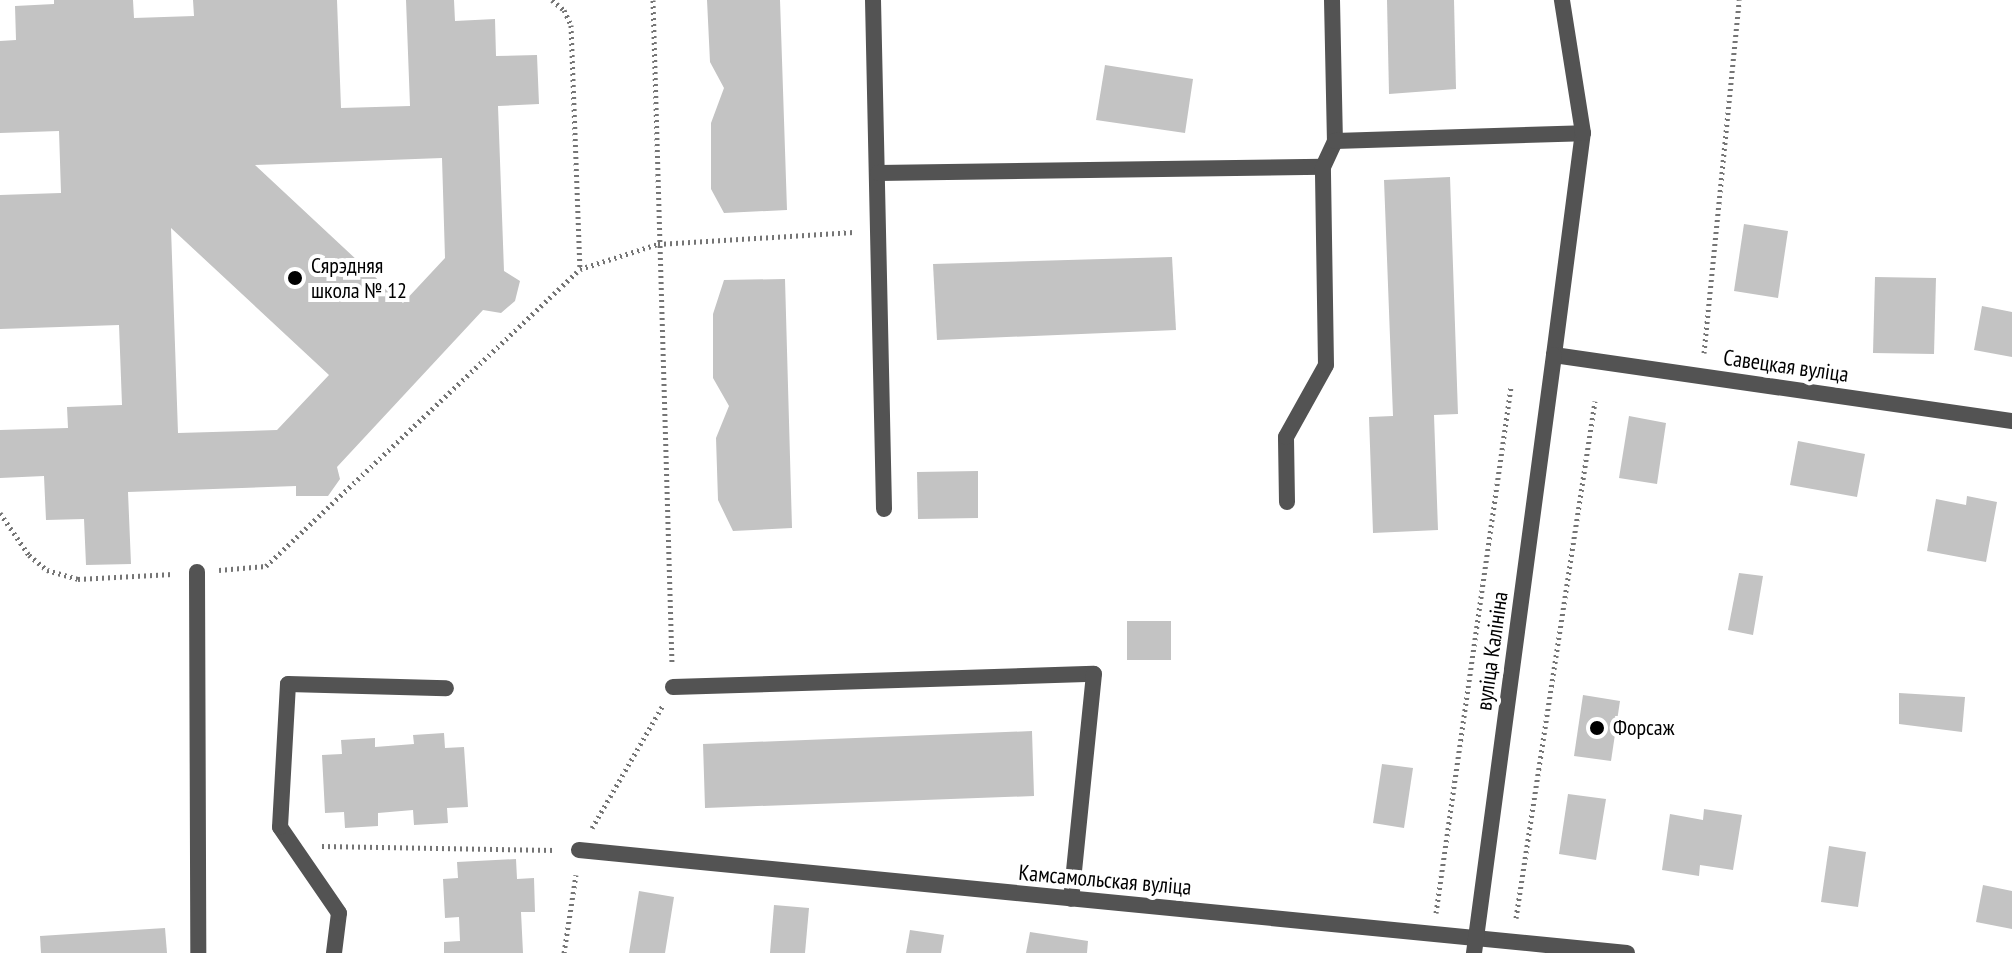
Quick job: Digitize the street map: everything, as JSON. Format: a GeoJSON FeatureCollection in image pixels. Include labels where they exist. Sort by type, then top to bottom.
{"type":"FeatureCollection","features":[{"type":"Feature","properties":{"kind":"street"},"geometry":{"type":"LineString","coordinates":[[873,0],[884,509]]}},
{"type":"Feature","properties":{"kind":"street"},"geometry":{"type":"LineString","coordinates":[[1287,502],[1286,437],[1326,365],[1323,167],[1335,141],[1332,0]]}},
{"type":"Feature","properties":{"kind":"street","name":"вуліца Калініна"},"geometry":{"type":"LineString","coordinates":[[1475,945],[1583,133],[1562,0]]}},
{"type":"Feature","properties":{"kind":"street"},"geometry":{"type":"LineString","coordinates":[[1335,141],[1583,133]]}},
{"type":"Feature","properties":{"kind":"street"},"geometry":{"type":"LineString","coordinates":[[878,173],[1323,167]]}},
{"type":"Feature","properties":{"kind":"street","name":"Савецкая вуліца"},"geometry":{"type":"LineString","coordinates":[[1554,355],[2012,421]]}},
{"type":"Feature","properties":{"kind":"street"},"geometry":{"type":"LineString","coordinates":[[197,572],[198,953]]}},
{"type":"Feature","properties":{"kind":"street"},"geometry":{"type":"LineString","coordinates":[[673,687],[1094,674],[1071,899]]}},
{"type":"Feature","properties":{"kind":"street"},"geometry":{"type":"LineString","coordinates":[[334,953],[339,913],[280,827],[288,684],[446,688]]}},
{"type":"Feature","properties":{"kind":"street","name":"Камсамольская вуліца"},"geometry":{"type":"LineString","coordinates":[[579,850],[1433,932],[1475,945],[1513,940],[1627,953]]}},
{"type":"Feature","properties":{"kind":"path"},"geometry":{"type":"LineString","coordinates":[[552,0],[564,10],[571,25],[580,269]]}},
{"type":"Feature","properties":{"kind":"path"},"geometry":{"type":"LineString","coordinates":[[564,953],[579,850],[673,687],[653,0]]}},
{"type":"Feature","properties":{"kind":"path"},"geometry":{"type":"LineString","coordinates":[[1701,376],[1739,0]]}},
{"type":"Feature","properties":{"kind":"path"},"geometry":{"type":"LineString","coordinates":[[0,513],[29,555],[47,570],[68,576],[197,572],[266,566],[580,269],[658,244],[879,231]]}},
{"type":"Feature","properties":{"kind":"path"},"geometry":{"type":"LineString","coordinates":[[1433,932],[1511,387]]}},
{"type":"Feature","properties":{"kind":"path"},"geometry":{"type":"LineString","coordinates":[[1513,940],[1595,401]]}},
{"type":"Feature","properties":{"kind":"path"},"geometry":{"type":"LineString","coordinates":[[293,846],[579,850]]}},
{"type":"Feature","properties":{"kind":"building"},"geometry":{"type":"Polygon","coordinates":[[[54,0],[133,0],[134,18],[194,16],[193,0],[337,0],[341,108],[410,106],[406,0],[454,0],[455,21],[495,19],[496,56],[537,55],[539,104],[498,106],[504,271],[520,281],[515,301],[501,313],[483,310],[337,467],[340,479],[328,496],[296,496],[296,486],[128,492],[131,564],[86,565],[84,519],[46,520],[44,476],[0,478],[0,430],[68,428],[67,407],[122,405],[119,325],[0,329],[0,195],[61,193],[59,131],[0,133],[0,41],[16,40],[15,6],[54,4],[54,0]],[[442,158],[255,165],[403,303],[445,258],[442,158]],[[171,228],[178,433],[277,430],[329,375],[171,228]]]}},
{"type":"Feature","properties":{"kind":"building"},"geometry":{"type":"Polygon","coordinates":[[[707,0],[780,0],[787,210],[724,213],[711,189],[711,123],[724,88],[710,62],[707,0]]]}},
{"type":"Feature","properties":{"kind":"building"},"geometry":{"type":"Polygon","coordinates":[[[1387,0],[1454,0],[1456,89],[1389,94],[1387,0]]]}},
{"type":"Feature","properties":{"kind":"building"},"geometry":{"type":"Polygon","coordinates":[[[1105,65],[1193,79],[1185,133],[1096,120],[1105,65]]]}},
{"type":"Feature","properties":{"kind":"building"},"geometry":{"type":"Polygon","coordinates":[[[1450,177],[1458,414],[1434,415],[1438,530],[1373,533],[1369,417],[1393,416],[1384,180],[1450,177]]]}},
{"type":"Feature","properties":{"kind":"building"},"geometry":{"type":"Polygon","coordinates":[[[1744,224],[1788,231],[1778,298],[1734,291],[1744,224]]]}},
{"type":"Feature","properties":{"kind":"building"},"geometry":{"type":"Polygon","coordinates":[[[1172,257],[1176,330],[937,340],[933,264],[1172,257]]]}},
{"type":"Feature","properties":{"kind":"building"},"geometry":{"type":"Polygon","coordinates":[[[1875,277],[1936,278],[1934,354],[1873,353],[1875,277]]]}},
{"type":"Feature","properties":{"kind":"building"},"geometry":{"type":"Polygon","coordinates":[[[785,279],[792,528],[733,531],[718,500],[716,438],[729,406],[713,378],[713,314],[724,280],[785,279]]]}},
{"type":"Feature","properties":{"kind":"building"},"geometry":{"type":"Polygon","coordinates":[[[1982,306],[2012,312],[2012,357],[1974,350],[1982,306]]]}},
{"type":"Feature","properties":{"kind":"building"},"geometry":{"type":"Polygon","coordinates":[[[1629,416],[1666,423],[1657,484],[1619,478],[1629,416]]]}},
{"type":"Feature","properties":{"kind":"building"},"geometry":{"type":"Polygon","coordinates":[[[1798,441],[1865,454],[1857,497],[1790,485],[1798,441]]]}},
{"type":"Feature","properties":{"kind":"building"},"geometry":{"type":"Polygon","coordinates":[[[978,471],[978,518],[918,519],[917,472],[978,471]]]}},
{"type":"Feature","properties":{"kind":"building"},"geometry":{"type":"Polygon","coordinates":[[[1967,496],[1997,502],[1986,562],[1927,551],[1936,499],[1966,505],[1967,496]]]}},
{"type":"Feature","properties":{"kind":"building"},"geometry":{"type":"Polygon","coordinates":[[[1739,573],[1763,576],[1753,635],[1728,630],[1739,573]]]}},
{"type":"Feature","properties":{"kind":"building"},"geometry":{"type":"Polygon","coordinates":[[[1127,621],[1171,621],[1171,660],[1127,660],[1127,621]]]}},
{"type":"Feature","properties":{"kind":"building"},"geometry":{"type":"Polygon","coordinates":[[[1899,693],[1965,697],[1962,732],[1899,724],[1899,693]]]}},
{"type":"Feature","properties":{"kind":"building","name":"Форсаж"},"geometry":{"type":"Polygon","coordinates":[[[1583,695],[1620,701],[1611,761],[1574,756],[1583,695]]]}},
{"type":"Feature","properties":{"kind":"building"},"geometry":{"type":"Polygon","coordinates":[[[1032,731],[1034,796],[705,808],[703,744],[1032,731]]]}},
{"type":"Feature","properties":{"kind":"building"},"geometry":{"type":"Polygon","coordinates":[[[444,733],[445,748],[464,747],[468,807],[447,808],[448,823],[414,825],[413,810],[378,813],[378,826],[345,828],[344,812],[325,813],[322,755],[342,754],[341,740],[375,738],[375,747],[414,744],[413,735],[444,733]]]}},
{"type":"Feature","properties":{"kind":"building"},"geometry":{"type":"Polygon","coordinates":[[[1382,764],[1413,768],[1404,828],[1373,823],[1382,764]]]}},
{"type":"Feature","properties":{"kind":"building"},"geometry":{"type":"Polygon","coordinates":[[[1568,794],[1606,799],[1596,860],[1559,854],[1568,794]]]}},
{"type":"Feature","properties":{"kind":"building"},"geometry":{"type":"Polygon","coordinates":[[[1704,809],[1742,815],[1733,870],[1700,865],[1699,876],[1662,870],[1670,814],[1703,820],[1704,809]]]}},
{"type":"Feature","properties":{"kind":"building"},"geometry":{"type":"Polygon","coordinates":[[[1829,846],[1866,852],[1858,907],[1821,902],[1829,846]]]}},
{"type":"Feature","properties":{"kind":"building"},"geometry":{"type":"Polygon","coordinates":[[[516,859],[517,879],[534,878],[535,912],[521,912],[523,953],[444,953],[444,942],[460,941],[459,917],[445,918],[443,879],[458,878],[457,862],[516,859]]]}},
{"type":"Feature","properties":{"kind":"building"},"geometry":{"type":"Polygon","coordinates":[[[1983,885],[2012,891],[2012,929],[1976,922],[1983,885]]]}},
{"type":"Feature","properties":{"kind":"building"},"geometry":{"type":"Polygon","coordinates":[[[639,891],[674,897],[665,953],[629,953],[639,891]]]}},
{"type":"Feature","properties":{"kind":"building"},"geometry":{"type":"Polygon","coordinates":[[[774,905],[809,908],[805,953],[770,953],[774,905]]]}},
{"type":"Feature","properties":{"kind":"building"},"geometry":{"type":"Polygon","coordinates":[[[165,928],[167,953],[41,953],[40,936],[165,928]]]}},
{"type":"Feature","properties":{"kind":"building"},"geometry":{"type":"Polygon","coordinates":[[[910,930],[944,935],[941,953],[906,953],[910,930]]]}},
{"type":"Feature","properties":{"kind":"building"},"geometry":{"type":"Polygon","coordinates":[[[1030,932],[1088,941],[1087,953],[1026,953],[1030,932]]]}},
{"type":"Feature","properties":{"kind":"place","name":"Сярэдняя школа № 12"},"geometry":{"type":"Point","coordinates":[295,278]}},
{"type":"Feature","properties":{"kind":"place","name":"Форсаж"},"geometry":{"type":"Point","coordinates":[1597,728]}}]}
